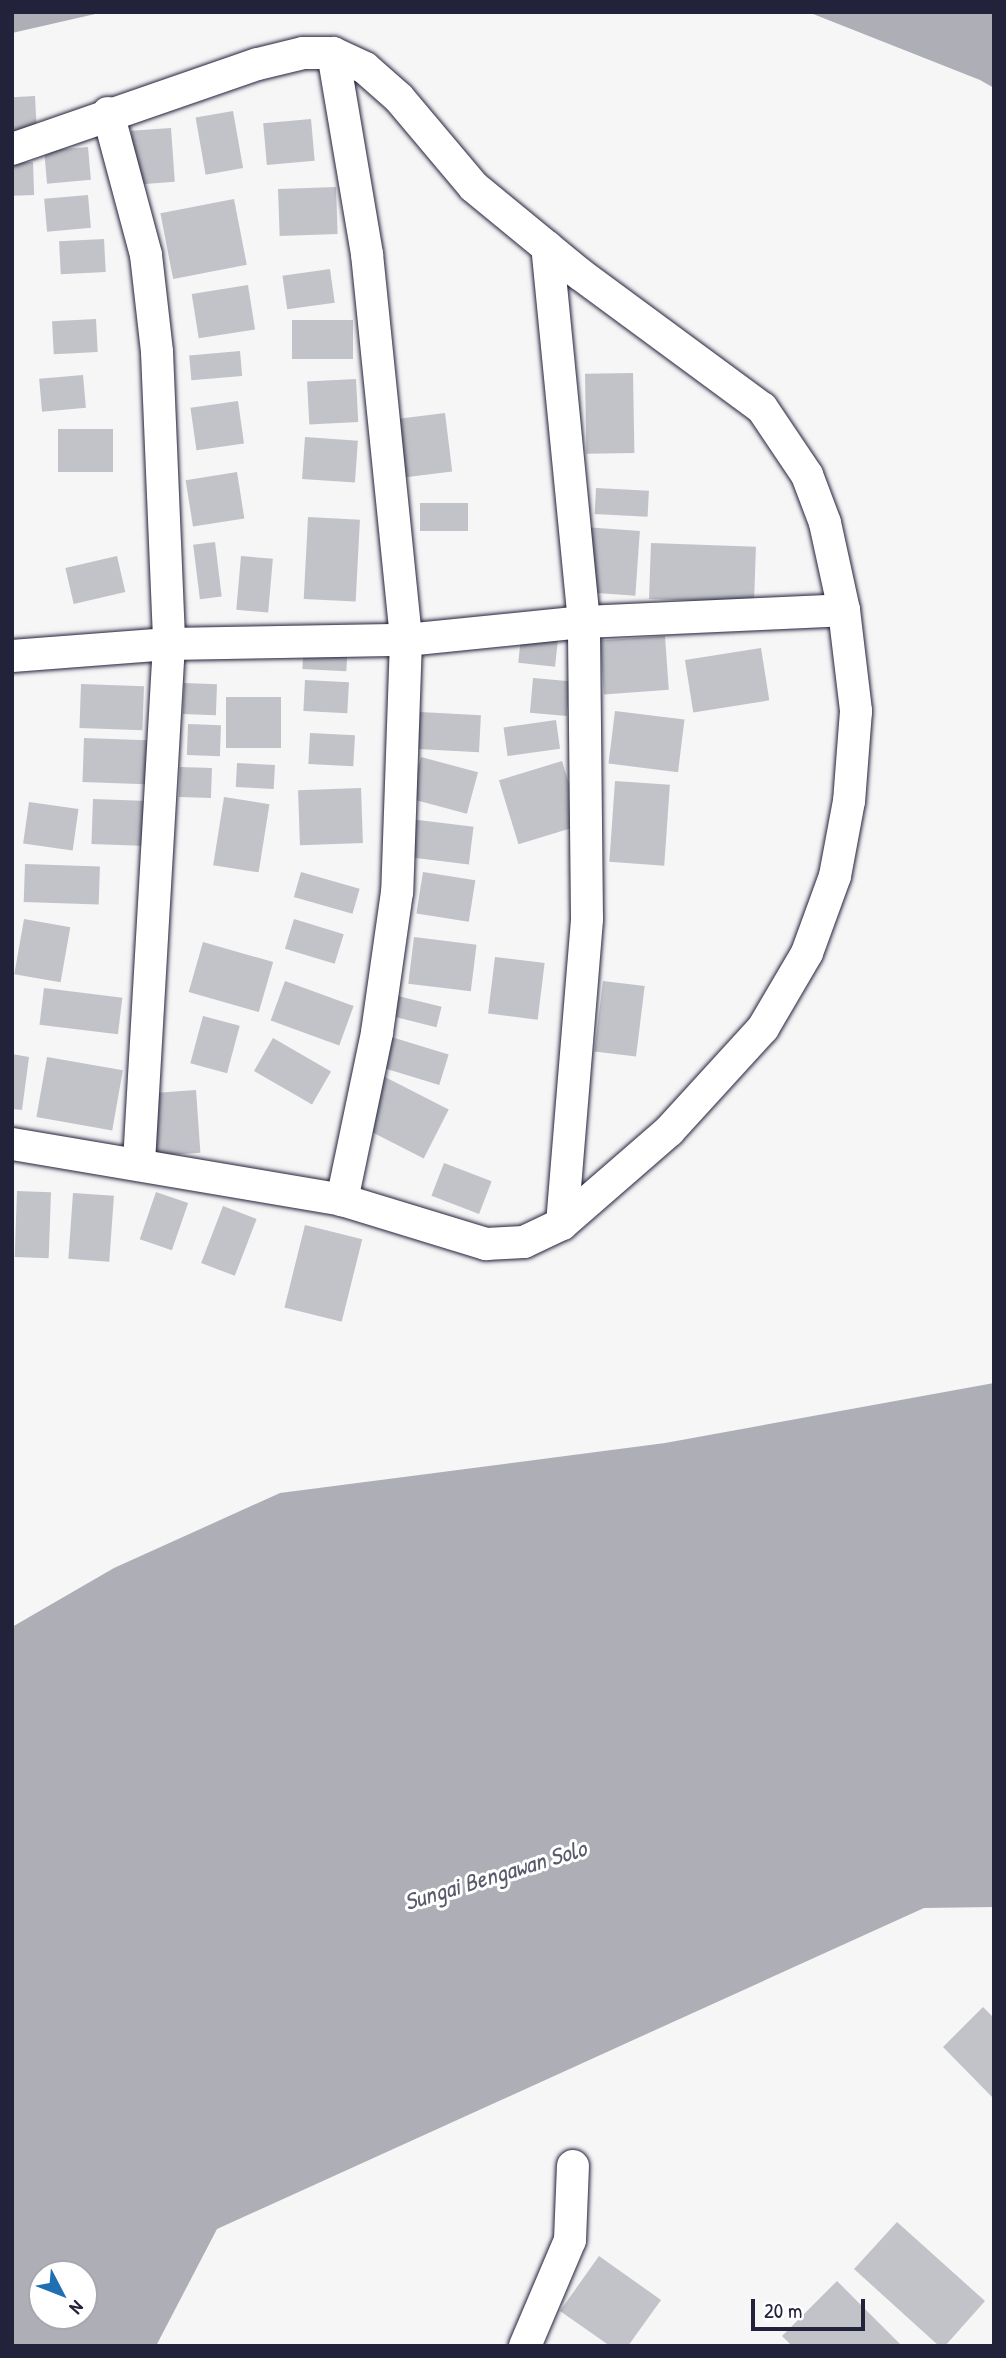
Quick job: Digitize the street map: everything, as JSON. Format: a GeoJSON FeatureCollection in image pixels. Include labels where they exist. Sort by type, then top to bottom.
{"type":"FeatureCollection","features":[{"type":"Feature","properties":{"kind":"street"},"geometry":{"type":"LineString","coordinates":[[12,149],[108,113],[258,64],[303,53],[334,53],[365,68],[382,83],[474,187],[547,247],[762,408],[807,475],[825,523],[844,610],[856,711],[849,801],[835,876],[807,953],[763,1028],[669,1131],[562,1224],[524,1242],[486,1244],[342,1200],[139,1163],[12,1144]]}},
{"type":"Feature","properties":{"kind":"street"},"geometry":{"type":"LineString","coordinates":[[334,53],[367,254],[406,640],[397,892],[377,1033],[342,1200]]}},
{"type":"Feature","properties":{"kind":"street"},"geometry":{"type":"LineString","coordinates":[[108,113],[149,283],[157,352],[169,643],[139,1163]]}},
{"type":"Feature","properties":{"kind":"street"},"geometry":{"type":"LineString","coordinates":[[547,247],[584,622],[587,919],[562,1224]]}},
{"type":"Feature","properties":{"kind":"street"},"geometry":{"type":"LineString","coordinates":[[12,656],[169,643],[406,640],[584,622],[844,610]]}},
{"type":"Feature","properties":{"kind":"street"},"geometry":{"type":"LineString","coordinates":[[524,2346],[570,2240],[573,2166]]}},
{"type":"Feature","properties":{"kind":"water"},"geometry":{"type":"Polygon","coordinates":[[[12,12],[104,12],[12,33],[12,12]]]}},
{"type":"Feature","properties":{"kind":"water"},"geometry":{"type":"Polygon","coordinates":[[[808,12],[994,12],[994,88],[980,80],[808,12]]]}},
{"type":"Feature","properties":{"kind":"water","name":"Sungai Bengawan Solo"},"geometry":{"type":"Polygon","coordinates":[[[994,1383],[994,1907],[924,1908],[217,2229],[156,2346],[12,2346],[12,1627],[114,1568],[280,1493],[665,1443],[994,1383]]]}},
{"type":"Feature","properties":{"kind":"building"},"geometry":{"type":"Polygon","coordinates":[[[35,96],[37,129],[14,130],[12,97],[35,96]]]}},
{"type":"Feature","properties":{"kind":"building"},"geometry":{"type":"Polygon","coordinates":[[[233,111],[243,168],[206,175],[196,118],[233,111]]]}},
{"type":"Feature","properties":{"kind":"building"},"geometry":{"type":"Polygon","coordinates":[[[311,119],[315,161],[267,165],[263,123],[311,119]]]}},
{"type":"Feature","properties":{"kind":"building"},"geometry":{"type":"Polygon","coordinates":[[[171,128],[175,182],[135,185],[131,131],[171,128]]]}},
{"type":"Feature","properties":{"kind":"building"},"geometry":{"type":"Polygon","coordinates":[[[88,147],[91,180],[47,184],[44,151],[88,147]]]}},
{"type":"Feature","properties":{"kind":"building"},"geometry":{"type":"Polygon","coordinates":[[[33,162],[34,195],[13,196],[12,163],[33,162]]]}},
{"type":"Feature","properties":{"kind":"building"},"geometry":{"type":"Polygon","coordinates":[[[336,187],[338,234],[280,236],[278,189],[336,187]]]}},
{"type":"Feature","properties":{"kind":"building"},"geometry":{"type":"Polygon","coordinates":[[[88,195],[91,228],[47,232],[44,199],[88,195]]]}},
{"type":"Feature","properties":{"kind":"building"},"geometry":{"type":"Polygon","coordinates":[[[234,199],[247,265],[173,279],[160,213],[234,199]]]}},
{"type":"Feature","properties":{"kind":"building"},"geometry":{"type":"Polygon","coordinates":[[[104,239],[106,272],[61,274],[59,241],[104,239]]]}},
{"type":"Feature","properties":{"kind":"building"},"geometry":{"type":"Polygon","coordinates":[[[330,269],[335,303],[287,309],[282,276],[330,269]]]}},
{"type":"Feature","properties":{"kind":"building"},"geometry":{"type":"Polygon","coordinates":[[[248,285],[255,329],[199,338],[192,294],[248,285]]]}},
{"type":"Feature","properties":{"kind":"building"},"geometry":{"type":"Polygon","coordinates":[[[96,319],[98,352],[54,354],[52,321],[96,319]]]}},
{"type":"Feature","properties":{"kind":"building"},"geometry":{"type":"Polygon","coordinates":[[[292,320],[353,320],[353,359],[292,359],[292,320]]]}},
{"type":"Feature","properties":{"kind":"building"},"geometry":{"type":"Polygon","coordinates":[[[240,351],[242,376],[191,380],[189,355],[240,351]]]}},
{"type":"Feature","properties":{"kind":"building"},"geometry":{"type":"Polygon","coordinates":[[[633,373],[634,453],[586,454],[585,374],[633,373]]]}},
{"type":"Feature","properties":{"kind":"building"},"geometry":{"type":"Polygon","coordinates":[[[83,375],[86,408],[42,412],[39,379],[83,375]]]}},
{"type":"Feature","properties":{"kind":"building"},"geometry":{"type":"Polygon","coordinates":[[[356,379],[358,422],[309,425],[307,382],[356,379]]]}},
{"type":"Feature","properties":{"kind":"building"},"geometry":{"type":"Polygon","coordinates":[[[238,401],[244,444],[196,450],[190,408],[238,401]]]}},
{"type":"Feature","properties":{"kind":"building"},"geometry":{"type":"Polygon","coordinates":[[[445,413],[452,472],[392,479],[384,420],[445,413]]]}},
{"type":"Feature","properties":{"kind":"building"},"geometry":{"type":"Polygon","coordinates":[[[58,429],[113,429],[113,472],[58,472],[58,429]]]}},
{"type":"Feature","properties":{"kind":"building"},"geometry":{"type":"Polygon","coordinates":[[[305,437],[358,441],[355,483],[302,479],[305,437]]]}},
{"type":"Feature","properties":{"kind":"building"},"geometry":{"type":"Polygon","coordinates":[[[237,472],[244,518],[193,527],[186,480],[237,472]]]}},
{"type":"Feature","properties":{"kind":"building"},"geometry":{"type":"Polygon","coordinates":[[[596,488],[649,491],[648,517],[595,514],[596,488]]]}},
{"type":"Feature","properties":{"kind":"building"},"geometry":{"type":"Polygon","coordinates":[[[420,503],[468,503],[468,531],[420,531],[420,503]]]}},
{"type":"Feature","properties":{"kind":"building"},"geometry":{"type":"Polygon","coordinates":[[[308,517],[360,520],[356,602],[304,599],[308,517]]]}},
{"type":"Feature","properties":{"kind":"building"},"geometry":{"type":"Polygon","coordinates":[[[584,527],[640,531],[635,596],[579,592],[584,527]]]}},
{"type":"Feature","properties":{"kind":"building"},"geometry":{"type":"Polygon","coordinates":[[[215,542],[222,597],[200,599],[193,545],[215,542]]]}},
{"type":"Feature","properties":{"kind":"building"},"geometry":{"type":"Polygon","coordinates":[[[651,543],[756,547],[754,603],[649,599],[651,543]]]}},
{"type":"Feature","properties":{"kind":"building"},"geometry":{"type":"Polygon","coordinates":[[[117,556],[125,592],[74,604],[65,568],[117,556]]]}},
{"type":"Feature","properties":{"kind":"building"},"geometry":{"type":"Polygon","coordinates":[[[241,556],[273,559],[268,613],[236,610],[241,556]]]}},
{"type":"Feature","properties":{"kind":"building"},"geometry":{"type":"Polygon","coordinates":[[[522,627],[559,631],[555,667],[518,663],[522,627]]]}},
{"type":"Feature","properties":{"kind":"building"},"geometry":{"type":"Polygon","coordinates":[[[665,636],[669,690],[604,694],[600,641],[665,636]]]}},
{"type":"Feature","properties":{"kind":"building"},"geometry":{"type":"Polygon","coordinates":[[[304,638],[348,640],[346,671],[302,669],[304,638]]]}},
{"type":"Feature","properties":{"kind":"building"},"geometry":{"type":"Polygon","coordinates":[[[761,648],[769,700],[693,712],[685,660],[761,648]]]}},
{"type":"Feature","properties":{"kind":"building"},"geometry":{"type":"Polygon","coordinates":[[[533,678],[570,681],[567,716],[530,713],[533,678]]]}},
{"type":"Feature","properties":{"kind":"building"},"geometry":{"type":"Polygon","coordinates":[[[305,680],[349,682],[347,713],[303,711],[305,680]]]}},
{"type":"Feature","properties":{"kind":"building"},"geometry":{"type":"Polygon","coordinates":[[[184,683],[217,684],[216,715],[183,714],[184,683]]]}},
{"type":"Feature","properties":{"kind":"building"},"geometry":{"type":"Polygon","coordinates":[[[81,684],[144,686],[142,730],[79,728],[81,684]]]}},
{"type":"Feature","properties":{"kind":"building"},"geometry":{"type":"Polygon","coordinates":[[[226,697],[281,697],[281,748],[226,748],[226,697]]]}},
{"type":"Feature","properties":{"kind":"building"},"geometry":{"type":"Polygon","coordinates":[[[615,711],[684,720],[678,772],[609,764],[615,711]]]}},
{"type":"Feature","properties":{"kind":"building"},"geometry":{"type":"Polygon","coordinates":[[[420,712],[481,715],[479,752],[418,749],[420,712]]]}},
{"type":"Feature","properties":{"kind":"building"},"geometry":{"type":"Polygon","coordinates":[[[556,720],[560,749],[508,756],[504,727],[556,720]]]}},
{"type":"Feature","properties":{"kind":"building"},"geometry":{"type":"Polygon","coordinates":[[[188,724],[221,725],[220,756],[187,755],[188,724]]]}},
{"type":"Feature","properties":{"kind":"building"},"geometry":{"type":"Polygon","coordinates":[[[310,733],[355,735],[353,766],[308,764],[310,733]]]}},
{"type":"Feature","properties":{"kind":"building"},"geometry":{"type":"Polygon","coordinates":[[[84,738],[147,740],[145,784],[82,782],[84,738]]]}},
{"type":"Feature","properties":{"kind":"building"},"geometry":{"type":"Polygon","coordinates":[[[421,757],[478,772],[467,814],[410,799],[421,757]]]}},
{"type":"Feature","properties":{"kind":"building"},"geometry":{"type":"Polygon","coordinates":[[[562,761],[582,825],[518,844],[499,780],[562,761]]]}},
{"type":"Feature","properties":{"kind":"building"},"geometry":{"type":"Polygon","coordinates":[[[237,763],[275,765],[274,789],[236,787],[237,763]]]}},
{"type":"Feature","properties":{"kind":"building"},"geometry":{"type":"Polygon","coordinates":[[[180,767],[212,768],[211,798],[179,797],[180,767]]]}},
{"type":"Feature","properties":{"kind":"building"},"geometry":{"type":"Polygon","coordinates":[[[615,781],[670,785],[664,866],[609,862],[615,781]]]}},
{"type":"Feature","properties":{"kind":"building"},"geometry":{"type":"Polygon","coordinates":[[[361,788],[363,843],[300,845],[298,790],[361,788]]]}},
{"type":"Feature","properties":{"kind":"building"},"geometry":{"type":"Polygon","coordinates":[[[224,797],[269,804],[259,872],[213,865],[224,797]]]}},
{"type":"Feature","properties":{"kind":"building"},"geometry":{"type":"Polygon","coordinates":[[[93,799],[156,801],[154,846],[91,844],[93,799]]]}},
{"type":"Feature","properties":{"kind":"building"},"geometry":{"type":"Polygon","coordinates":[[[29,802],[79,809],[73,851],[23,844],[29,802]]]}},
{"type":"Feature","properties":{"kind":"building"},"geometry":{"type":"Polygon","coordinates":[[[410,819],[474,827],[469,865],[405,857],[410,819]]]}},
{"type":"Feature","properties":{"kind":"building"},"geometry":{"type":"Polygon","coordinates":[[[25,864],[100,867],[99,905],[24,902],[25,864]]]}},
{"type":"Feature","properties":{"kind":"building"},"geometry":{"type":"Polygon","coordinates":[[[301,872],[360,889],[352,914],[294,897],[301,872]]]}},
{"type":"Feature","properties":{"kind":"building"},"geometry":{"type":"Polygon","coordinates":[[[423,872],[475,880],[469,922],[416,913],[423,872]]]}},
{"type":"Feature","properties":{"kind":"building"},"geometry":{"type":"Polygon","coordinates":[[[24,919],[70,927],[61,982],[14,974],[24,919]]]}},
{"type":"Feature","properties":{"kind":"building"},"geometry":{"type":"Polygon","coordinates":[[[294,919],[344,934],[335,964],[285,949],[294,919]]]}},
{"type":"Feature","properties":{"kind":"building"},"geometry":{"type":"Polygon","coordinates":[[[414,937],[477,945],[471,991],[408,984],[414,937]]]}},
{"type":"Feature","properties":{"kind":"building"},"geometry":{"type":"Polygon","coordinates":[[[203,942],[273,962],[259,1012],[189,992],[203,942]]]}},
{"type":"Feature","properties":{"kind":"building"},"geometry":{"type":"Polygon","coordinates":[[[495,957],[545,963],[538,1020],[488,1014],[495,957]]]}},
{"type":"Feature","properties":{"kind":"building"},"geometry":{"type":"Polygon","coordinates":[[[285,981],[354,1006],[339,1045],[271,1020],[285,981]]]}},
{"type":"Feature","properties":{"kind":"building"},"geometry":{"type":"Polygon","coordinates":[[[603,981],[645,986],[636,1057],[594,1051],[603,981]]]}},
{"type":"Feature","properties":{"kind":"building"},"geometry":{"type":"Polygon","coordinates":[[[44,988],[122,998],[118,1034],[39,1025],[44,988]]]}},
{"type":"Feature","properties":{"kind":"building"},"geometry":{"type":"Polygon","coordinates":[[[394,995],[442,1007],[436,1027],[389,1015],[394,995]]]}},
{"type":"Feature","properties":{"kind":"building"},"geometry":{"type":"Polygon","coordinates":[[[203,1016],[240,1026],[227,1073],[190,1063],[203,1016]]]}},
{"type":"Feature","properties":{"kind":"building"},"geometry":{"type":"Polygon","coordinates":[[[375,1032],[449,1055],[439,1085],[366,1063],[375,1032]]]}},
{"type":"Feature","properties":{"kind":"building"},"geometry":{"type":"Polygon","coordinates":[[[273,1038],[331,1072],[312,1104],[254,1071],[273,1038]]]}},
{"type":"Feature","properties":{"kind":"building"},"geometry":{"type":"Polygon","coordinates":[[[12,1054],[29,1057],[22,1110],[12,1109],[12,1054]]]}},
{"type":"Feature","properties":{"kind":"building"},"geometry":{"type":"Polygon","coordinates":[[[47,1057],[123,1070],[112,1130],[36,1117],[47,1057]]]}},
{"type":"Feature","properties":{"kind":"building"},"geometry":{"type":"Polygon","coordinates":[[[381,1075],[449,1110],[424,1159],[356,1124],[381,1075]]]}},
{"type":"Feature","properties":{"kind":"building"},"geometry":{"type":"Polygon","coordinates":[[[196,1090],[200,1153],[148,1157],[143,1094],[196,1090]]]}},
{"type":"Feature","properties":{"kind":"building"},"geometry":{"type":"Polygon","coordinates":[[[444,1163],[492,1181],[479,1214],[431,1196],[444,1163]]]}},
{"type":"Feature","properties":{"kind":"building"},"geometry":{"type":"Polygon","coordinates":[[[17,1191],[51,1192],[49,1258],[15,1257],[17,1191]]]}},
{"type":"Feature","properties":{"kind":"building"},"geometry":{"type":"Polygon","coordinates":[[[156,1192],[188,1203],[172,1250],[140,1239],[156,1192]]]}},
{"type":"Feature","properties":{"kind":"building"},"geometry":{"type":"Polygon","coordinates":[[[73,1193],[114,1196],[109,1262],[68,1259],[73,1193]]]}},
{"type":"Feature","properties":{"kind":"building"},"geometry":{"type":"Polygon","coordinates":[[[223,1206],[257,1219],[235,1276],[201,1263],[223,1206]]]}},
{"type":"Feature","properties":{"kind":"building"},"geometry":{"type":"Polygon","coordinates":[[[305,1225],[362,1239],[342,1322],[284,1307],[305,1225]]]}},
{"type":"Feature","properties":{"kind":"building"},"geometry":{"type":"Polygon","coordinates":[[[983,2007],[994,2018],[994,2099],[943,2047],[983,2007]]]}},
{"type":"Feature","properties":{"kind":"building"},"geometry":{"type":"Polygon","coordinates":[[[897,2222],[985,2301],[945,2346],[939,2346],[854,2269],[897,2222]]]}},
{"type":"Feature","properties":{"kind":"building"},"geometry":{"type":"Polygon","coordinates":[[[599,2256],[661,2300],[628,2346],[610,2346],[560,2311],[599,2256]]]}},
{"type":"Feature","properties":{"kind":"building"},"geometry":{"type":"Polygon","coordinates":[[[837,2281],[902,2346],[792,2346],[782,2336],[837,2281]]]}}]}
